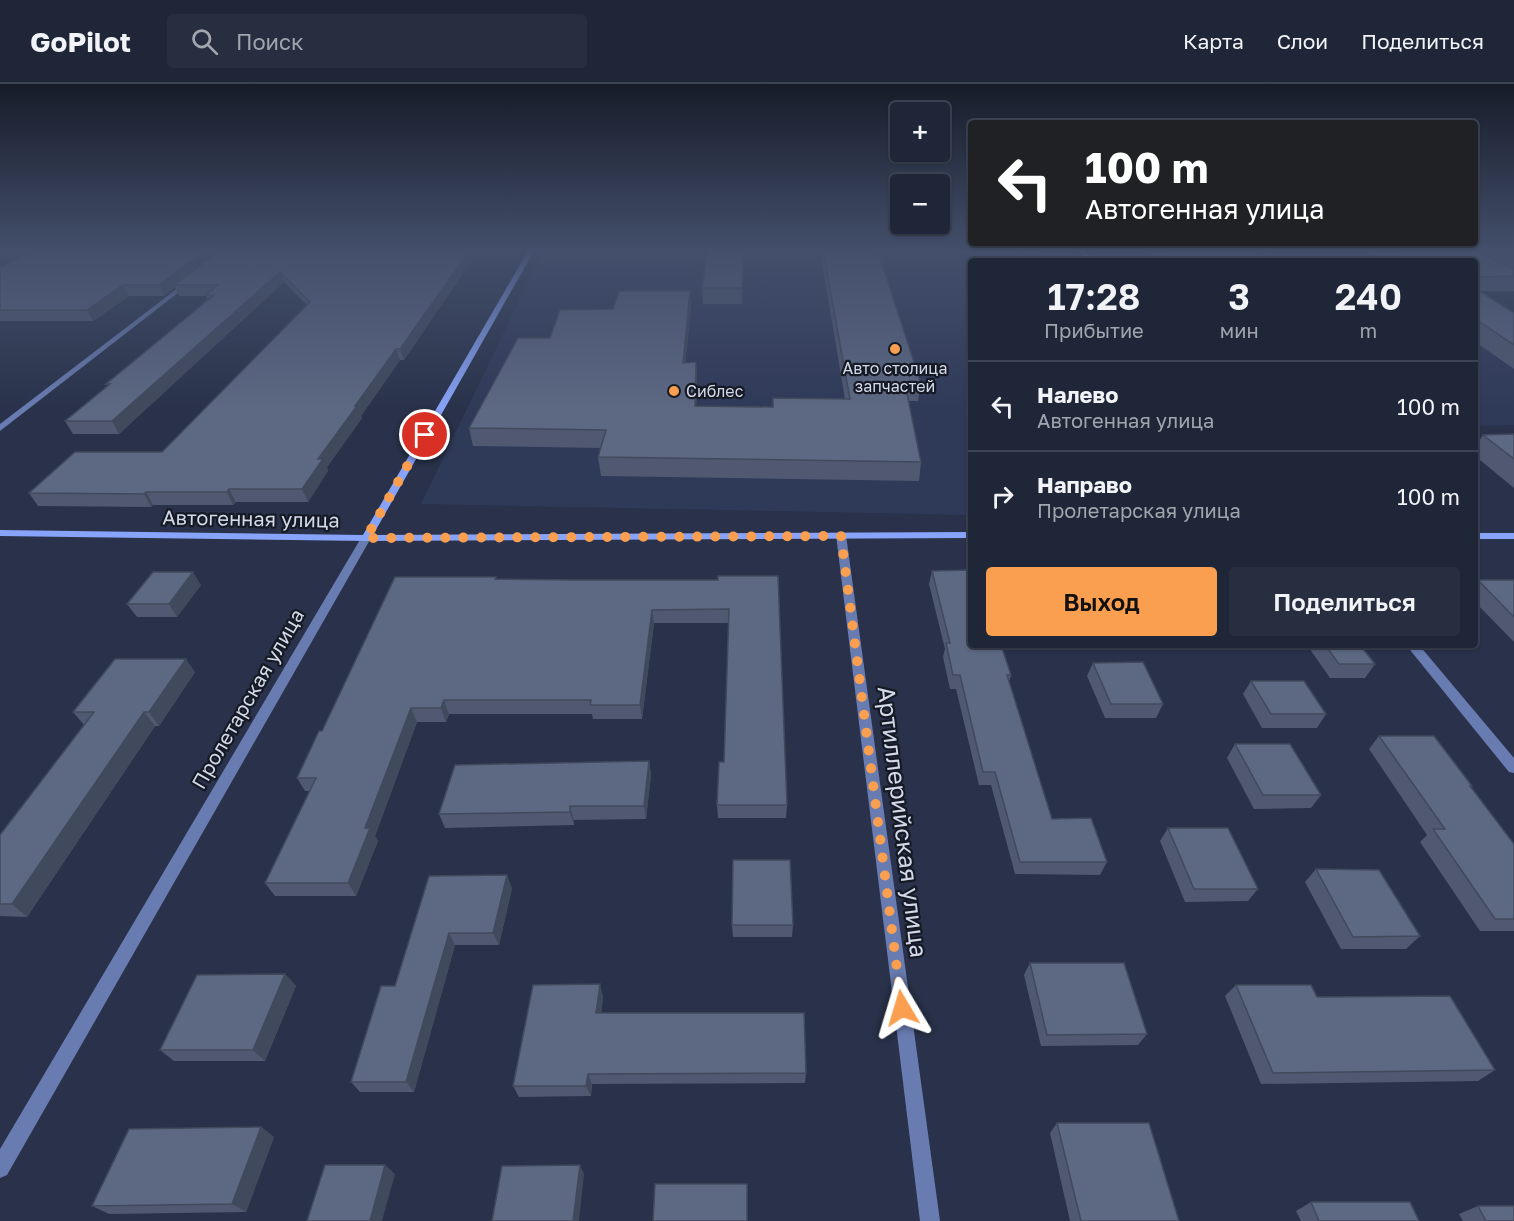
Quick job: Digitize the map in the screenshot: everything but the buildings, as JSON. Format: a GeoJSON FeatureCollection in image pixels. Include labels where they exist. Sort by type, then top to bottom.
{"type":"FeatureCollection","features":[{"type":"Feature","properties":{"kind":"street"},"geometry":{"type":"LineString","coordinates":[[0,428],[161,304]]}},
{"type":"Feature","properties":{"kind":"street","name":"Пролетарская улица"},"geometry":{"type":"LineString","coordinates":[[0,1168],[500,304]]}},
{"type":"Feature","properties":{"kind":"street","name":"Автогенная улица"},"geometry":{"type":"LineString","coordinates":[[0,533],[366,538],[968,535]]}},
{"type":"Feature","properties":{"kind":"street","name":"Артиллерийская улица"},"geometry":{"type":"LineString","coordinates":[[841,536],[930,1221]]}},
{"type":"Feature","properties":{"kind":"street"},"geometry":{"type":"LineString","coordinates":[[1478,536],[1514,536]]}},
{"type":"Feature","properties":{"kind":"street"},"geometry":{"type":"LineString","coordinates":[[1414,648],[1514,768]]}},
{"type":"Feature","properties":{"kind":"shaded area"},"geometry":{"type":"Polygon","coordinates":[[[517,304],[968,304],[968,515],[421,504],[517,304]]]}},
{"type":"Feature","properties":{"kind":"shaded area"},"geometry":{"type":"Polygon","coordinates":[[[1478,312],[1514,312],[1514,425],[1478,426],[1478,312]]]}},
{"type":"Feature","properties":{"kind":"place","name":"Авто столица запчастей"},"geometry":{"type":"Point","coordinates":[895,349]}},
{"type":"Feature","properties":{"kind":"place","name":"Сиблес"},"geometry":{"type":"Point","coordinates":[674,391]}},
{"type":"Feature","properties":{"kind":"route"},"geometry":{"type":"LineString","coordinates":[[425,435],[366,538],[841,536],[902,1008]]}}]}
